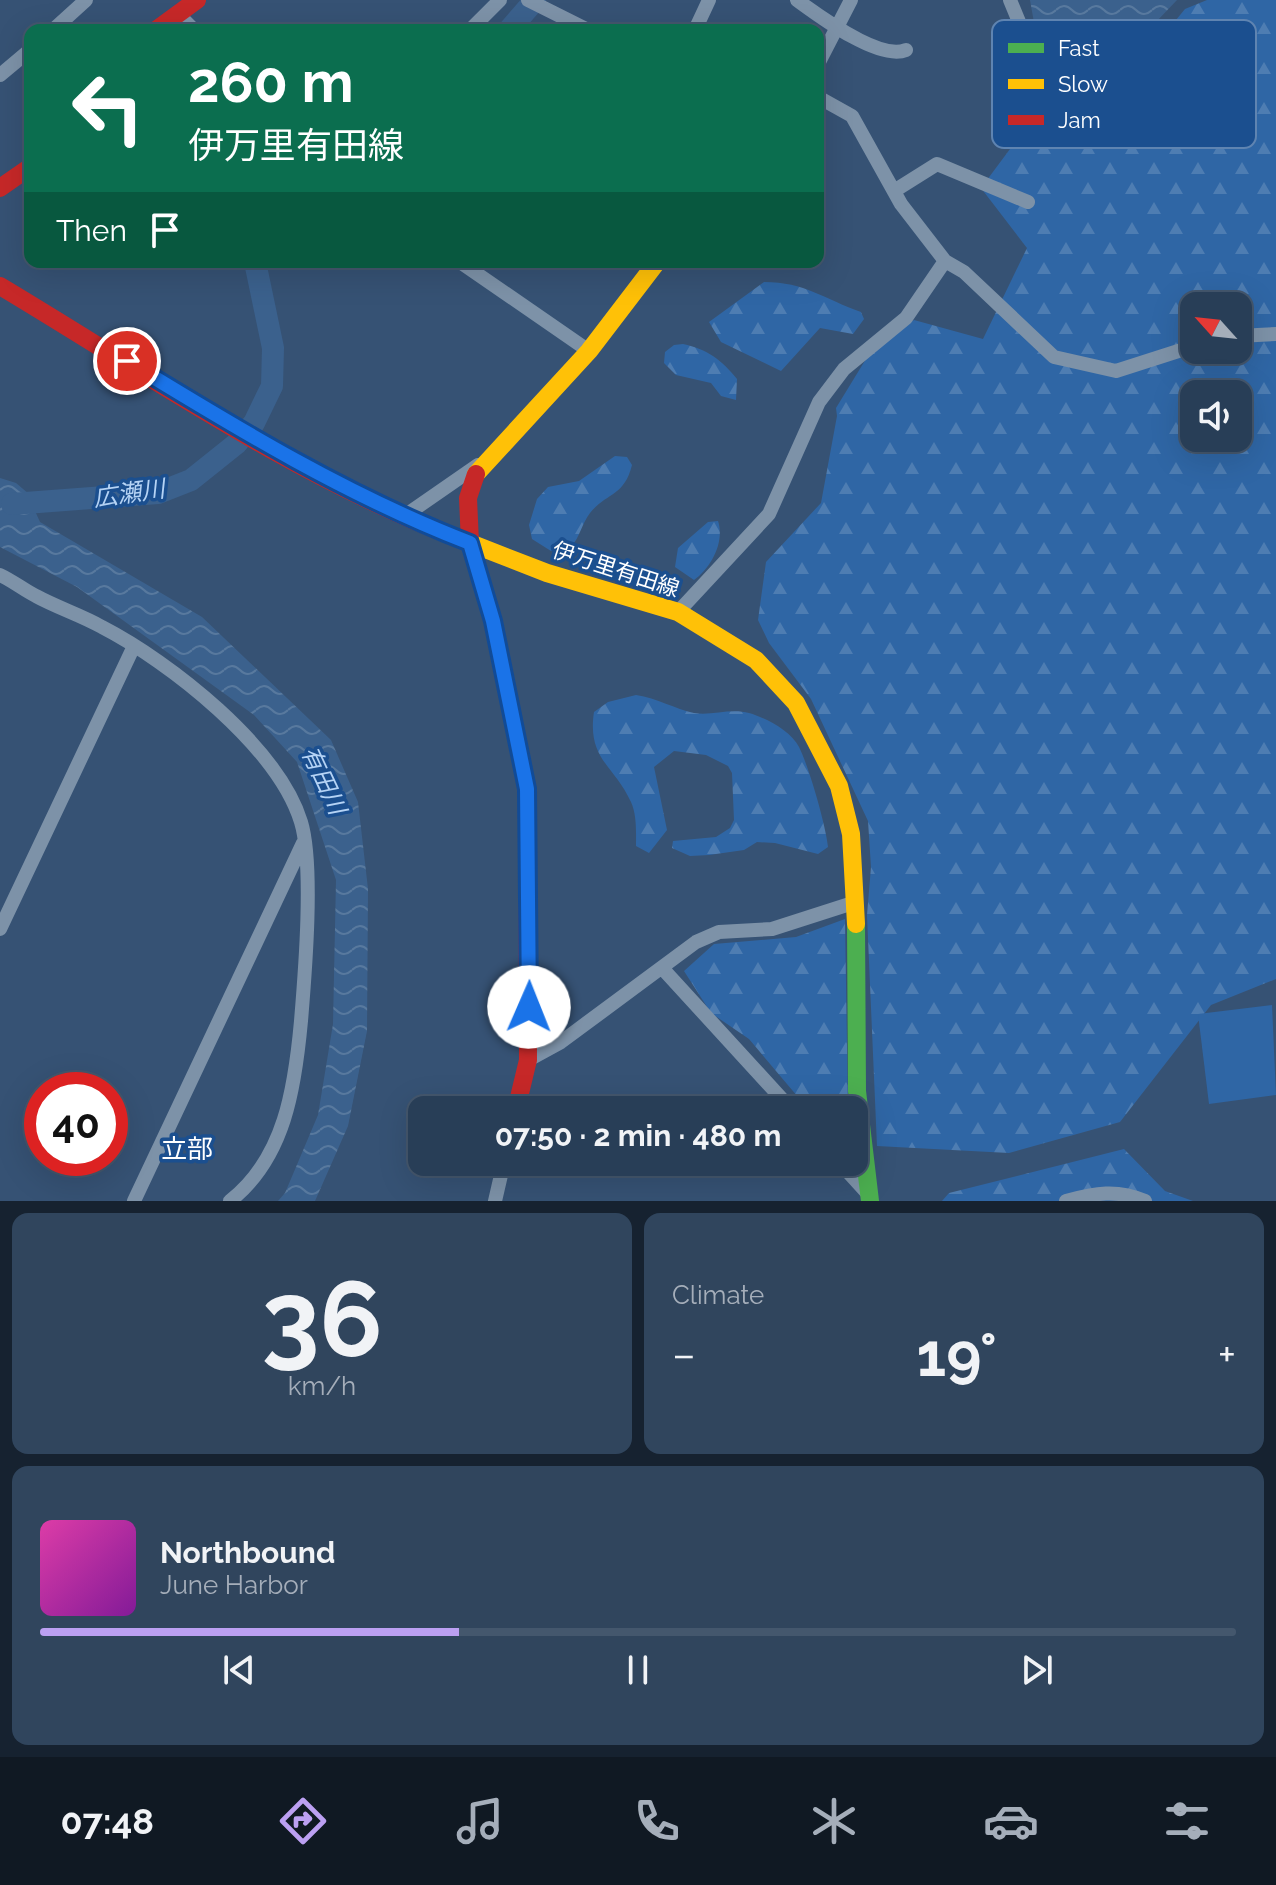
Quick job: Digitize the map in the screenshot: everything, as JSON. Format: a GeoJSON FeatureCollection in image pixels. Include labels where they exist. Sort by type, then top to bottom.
{"type":"FeatureCollection","features":[{"type":"Feature","properties":{"kind":"main road"},"geometry":{"type":"LineString","coordinates":[[163,24],[197,0]]}},
{"type":"Feature","properties":{"kind":"main road"},"geometry":{"type":"LineString","coordinates":[[0,188],[24,171]]}},
{"type":"Feature","properties":{"kind":"main road"},"geometry":{"type":"LineString","coordinates":[[519,1096],[528,1060],[527,789],[493,621],[470,543],[468,498],[474,476],[488,457],[589,351],[652,268]]}},
{"type":"Feature","properties":{"kind":"main road","name":"伊万里有田線"},"geometry":{"type":"LineString","coordinates":[[0,286],[286,458],[403,517],[547,573],[678,612],[756,660],[796,703],[839,786],[851,834],[856,902],[857,1091],[869,1198]]}},
{"type":"Feature","properties":{"kind":"street"},"geometry":{"type":"LineString","coordinates":[[60,24],[86,0]]}},
{"type":"Feature","properties":{"kind":"street"},"geometry":{"type":"LineString","coordinates":[[476,24],[500,0]]}},
{"type":"Feature","properties":{"kind":"street"},"geometry":{"type":"LineString","coordinates":[[528,0],[575,24]]}},
{"type":"Feature","properties":{"kind":"street"},"geometry":{"type":"LineString","coordinates":[[698,24],[709,0]]}},
{"type":"Feature","properties":{"kind":"street"},"geometry":{"type":"LineString","coordinates":[[797,0],[837,29],[887,51],[906,50]]}},
{"type":"Feature","properties":{"kind":"street"},"geometry":{"type":"LineString","coordinates":[[824,53],[851,0]]}},
{"type":"Feature","properties":{"kind":"street"},"geometry":{"type":"LineString","coordinates":[[1010,0],[1018,20]]}},
{"type":"Feature","properties":{"kind":"street"},"geometry":{"type":"LineString","coordinates":[[177,13],[188,24]]}},
{"type":"Feature","properties":{"kind":"street"},"geometry":{"type":"LineString","coordinates":[[0,75],[24,55]]}},
{"type":"Feature","properties":{"kind":"street"},"geometry":{"type":"LineString","coordinates":[[824,100],[852,116],[894,191],[945,261],[964,272],[1054,357],[1116,371],[1180,350]]}},
{"type":"Feature","properties":{"kind":"street"},"geometry":{"type":"LineString","coordinates":[[894,191],[937,164],[1028,202]]}},
{"type":"Feature","properties":{"kind":"street"},"geometry":{"type":"LineString","coordinates":[[678,612],[769,514],[819,402],[844,369],[906,318],[945,261]]}},
{"type":"Feature","properties":{"kind":"street"},"geometry":{"type":"LineString","coordinates":[[469,268],[589,351]]}},
{"type":"Feature","properties":{"kind":"street"},"geometry":{"type":"LineString","coordinates":[[1252,335],[1276,334]]}},
{"type":"Feature","properties":{"kind":"street"},"geometry":{"type":"LineString","coordinates":[[403,517],[461,480],[488,457]]}},
{"type":"Feature","properties":{"kind":"street"},"geometry":{"type":"LineString","coordinates":[[0,575],[134,646],[202,697],[260,750],[290,792],[302,826],[303,843],[303,990],[297,1069],[283,1126],[264,1165],[230,1201]]}},
{"type":"Feature","properties":{"kind":"street"},"geometry":{"type":"LineString","coordinates":[[0,929],[134,646]]}},
{"type":"Feature","properties":{"kind":"street"},"geometry":{"type":"LineString","coordinates":[[134,1201],[303,843]]}},
{"type":"Feature","properties":{"kind":"street"},"geometry":{"type":"LineString","coordinates":[[528,1060],[561,1042],[696,942],[719,932],[772,929],[856,902]]}},
{"type":"Feature","properties":{"kind":"street"},"geometry":{"type":"LineString","coordinates":[[663,969],[779,1096]]}},
{"type":"Feature","properties":{"kind":"street"},"geometry":{"type":"LineString","coordinates":[[495,1201],[501,1176]]}},
{"type":"Feature","properties":{"kind":"street"},"geometry":{"type":"LineString","coordinates":[[851,1176],[869,1198]]}},
{"type":"Feature","properties":{"kind":"street"},"geometry":{"type":"LineString","coordinates":[[1066,1201],[1105,1192],[1128,1194],[1145,1201]]}},
{"type":"Feature","properties":{"kind":"green space"},"geometry":{"type":"Polygon","coordinates":[[[1207,0],[1276,0],[1276,979],[1211,1005],[1120,1122],[1009,1153],[877,1146],[867,915],[871,867],[868,821],[811,699],[769,643],[758,620],[766,562],[821,503],[836,408],[877,341],[914,320],[983,339],[1027,248],[981,188],[1011,148],[1256,148],[1256,20],[1176,20],[1185,9],[1207,0]]]}},
{"type":"Feature","properties":{"kind":"green space"},"geometry":{"type":"Polygon","coordinates":[[[764,282],[814,292],[861,312],[864,319],[853,334],[820,328],[781,371],[721,342],[709,322],[764,282]]]}},
{"type":"Feature","properties":{"kind":"green space"},"geometry":{"type":"Polygon","coordinates":[[[683,344],[707,352],[731,372],[737,379],[736,400],[721,396],[711,383],[676,375],[664,363],[665,352],[674,345],[683,344]]]}},
{"type":"Feature","properties":{"kind":"green space"},"geometry":{"type":"Polygon","coordinates":[[[615,456],[627,457],[632,465],[629,475],[620,489],[590,513],[571,547],[551,551],[532,539],[529,525],[537,499],[548,487],[579,481],[615,456]]]}},
{"type":"Feature","properties":{"kind":"green space"},"geometry":{"type":"Polygon","coordinates":[[[718,521],[720,537],[715,554],[706,569],[694,580],[675,567],[678,548],[708,522],[718,521]]]}},
{"type":"Feature","properties":{"kind":"green space"},"geometry":{"type":"Polygon","coordinates":[[[636,695],[694,713],[749,713],[784,731],[795,741],[803,756],[821,811],[828,847],[818,854],[775,843],[757,842],[744,850],[690,856],[672,848],[673,841],[716,837],[730,828],[734,820],[732,773],[728,766],[706,755],[674,751],[654,767],[667,830],[649,853],[636,846],[633,807],[598,751],[593,728],[594,712],[608,702],[636,695]]]}},
{"type":"Feature","properties":{"kind":"green space"},"geometry":{"type":"Polygon","coordinates":[[[845,919],[848,1096],[797,1096],[749,1039],[711,1013],[684,971],[714,944],[796,937],[845,919]]]}},
{"type":"Feature","properties":{"kind":"green space"},"geometry":{"type":"Polygon","coordinates":[[[1272,1005],[1276,1095],[1209,1104],[1198,1014],[1272,1005]]]}},
{"type":"Feature","properties":{"kind":"green space"},"geometry":{"type":"Polygon","coordinates":[[[1124,1149],[1165,1191],[1193,1201],[942,1201],[949,1193],[1124,1149]]]}},
{"type":"Feature","properties":{"kind":"water"},"geometry":{"type":"Polygon","coordinates":[[[1030,0],[1177,0],[1158,20],[1034,20],[1030,0]]]}},
{"type":"Feature","properties":{"kind":"water","name":"有田川"},"geometry":{"type":"Polygon","coordinates":[[[0,478],[16,483],[43,506],[35,511],[40,522],[202,617],[331,740],[358,802],[368,889],[367,1031],[348,1126],[315,1201],[278,1201],[285,1193],[318,1115],[333,1024],[336,880],[297,762],[254,715],[77,587],[0,547],[0,478]]]}},
{"type":"Feature","properties":{"kind":"waterway","name":"広瀬川"},"geometry":{"type":"LineString","coordinates":[[514,24],[535,0]]}},
{"type":"Feature","properties":{"kind":"waterway","name":"広瀬川"},"geometry":{"type":"LineString","coordinates":[[12,504],[158,493],[191,480],[236,444],[254,423],[272,386],[273,348],[256,268]]}},
{"type":"Feature","properties":{"kind":"traffic: fast"},"geometry":{"type":"LineString","coordinates":[[856,924],[857,1091],[870,1201]]}},
{"type":"Feature","properties":{"kind":"traffic: slow"},"geometry":{"type":"LineString","coordinates":[[476,474],[589,351],[652,268]]}},
{"type":"Feature","properties":{"kind":"traffic: slow"},"geometry":{"type":"LineString","coordinates":[[452,536],[547,573],[678,612],[756,660],[796,703],[839,786],[851,834],[856,924]]}},
{"type":"Feature","properties":{"kind":"traffic: jam"},"geometry":{"type":"LineString","coordinates":[[164,24],[197,0]]}},
{"type":"Feature","properties":{"kind":"traffic: jam"},"geometry":{"type":"LineString","coordinates":[[0,188],[24,171]]}},
{"type":"Feature","properties":{"kind":"traffic: jam"},"geometry":{"type":"LineString","coordinates":[[0,286],[277,453],[392,511],[452,536]]}},
{"type":"Feature","properties":{"kind":"traffic: jam"},"geometry":{"type":"LineString","coordinates":[[476,474],[468,498],[470,543],[493,621],[527,789],[528,1060],[519,1096]]}},
{"type":"Feature","properties":{"kind":"district","name":"立部"},"geometry":{"type":"Point","coordinates":[187,1149]}},
{"type":"Feature","properties":{"kind":"route"},"geometry":{"type":"LineString","coordinates":[[127,361],[286,458],[403,517],[470,543],[493,621],[527,789],[529,1007]]}}]}
